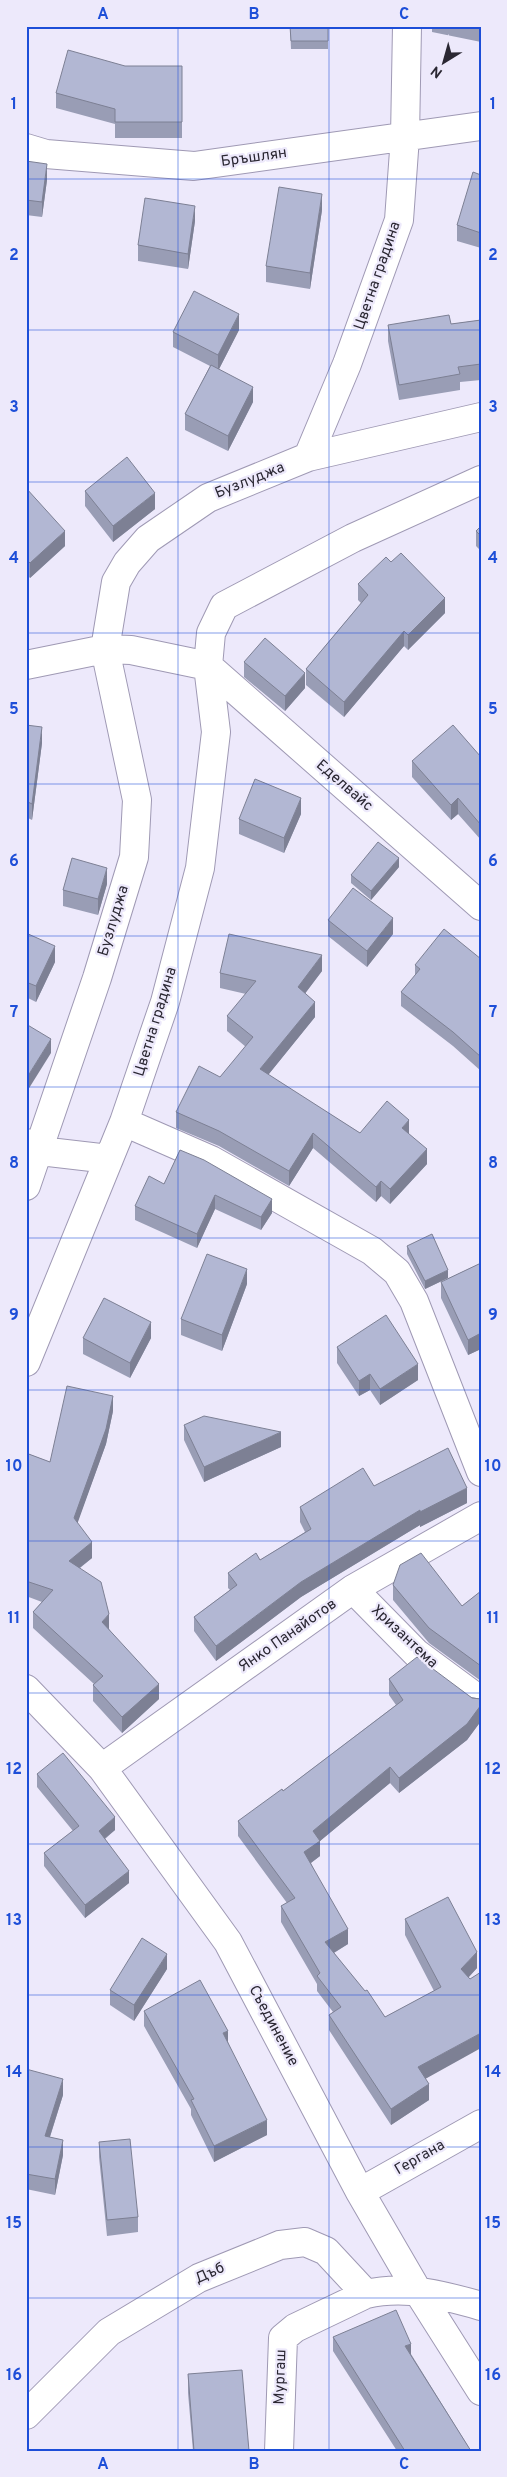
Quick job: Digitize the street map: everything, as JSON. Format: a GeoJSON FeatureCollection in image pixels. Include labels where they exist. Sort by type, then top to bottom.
{"type":"FeatureCollection","features":[{"type":"Feature","properties":{"kind":"street","name":"Цветна градина"},"geometry":{"type":"LineString","coordinates":[[308,457],[347,364],[399,220],[405,137],[407,26]]}},
{"type":"Feature","properties":{"kind":"street","name":"Бръшлян"},"geometry":{"type":"LineString","coordinates":[[26,148],[46,154],[194,166],[481,126]]}},
{"type":"Feature","properties":{"kind":"street","name":"Бузлуджа"},"geometry":{"type":"LineString","coordinates":[[26,1186],[33,1147],[134,857],[137,800],[105,649],[116,582],[127,563],[148,539],[208,498],[308,457],[481,417]]}},
{"type":"Feature","properties":{"kind":"street"},"geometry":{"type":"LineString","coordinates":[[26,665],[105,649],[131,650],[208,666],[211,633],[224,606],[353,538],[481,480]]}},
{"type":"Feature","properties":{"kind":"street","name":"Цветна градина"},"geometry":{"type":"LineString","coordinates":[[26,1362],[124,1122],[165,1002],[200,868],[216,732],[208,666]]}},
{"type":"Feature","properties":{"kind":"street","name":"Еделвайс"},"geometry":{"type":"LineString","coordinates":[[208,666],[481,906]]}},
{"type":"Feature","properties":{"kind":"street"},"geometry":{"type":"LineString","coordinates":[[124,1122],[211,1160],[372,1250],[397,1272],[414,1301],[481,1472]]}},
{"type":"Feature","properties":{"kind":"street"},"geometry":{"type":"LineString","coordinates":[[33,1147],[108,1159]]}},
{"type":"Feature","properties":{"kind":"street","name":"Янко Панайотов"},"geometry":{"type":"LineString","coordinates":[[102,1768],[353,1589],[481,1516]]}},
{"type":"Feature","properties":{"kind":"street","name":"Хризантема"},"geometry":{"type":"LineString","coordinates":[[353,1589],[416,1653],[481,1701]]}},
{"type":"Feature","properties":{"kind":"street","name":"Съединение"},"geometry":{"type":"LineString","coordinates":[[26,1689],[102,1768],[228,1942],[360,2192],[416,2290],[481,2391]]}},
{"type":"Feature","properties":{"kind":"street","name":"Гергана"},"geometry":{"type":"LineString","coordinates":[[360,2192],[481,2124]]}},
{"type":"Feature","properties":{"kind":"street","name":"Дъб"},"geometry":{"type":"LineString","coordinates":[[26,2415],[109,2332],[199,2278],[280,2244],[305,2242],[326,2251],[366,2294]]}},
{"type":"Feature","properties":{"kind":"street"},"geometry":{"type":"LineString","coordinates":[[366,2294],[383,2290],[416,2290],[481,2306]]}},
{"type":"Feature","properties":{"kind":"street","name":"Мургаш"},"geometry":{"type":"LineString","coordinates":[[279,2451],[283,2338],[295,2328],[366,2294]]}},
{"type":"Feature","properties":{"kind":"building"},"geometry":{"type":"Polygon","coordinates":[[[290,26],[328,26],[328,41],[291,41],[290,26]]]}},
{"type":"Feature","properties":{"kind":"building"},"geometry":{"type":"Polygon","coordinates":[[[68,50],[125,66],[182,66],[182,122],[115,122],[115,109],[56,93],[68,50]]]}},
{"type":"Feature","properties":{"kind":"building"},"geometry":{"type":"Polygon","coordinates":[[[26,161],[47,164],[42,202],[26,200],[26,161]]]}},
{"type":"Feature","properties":{"kind":"building"},"geometry":{"type":"Polygon","coordinates":[[[473,172],[481,175],[481,233],[457,225],[473,172]]]}},
{"type":"Feature","properties":{"kind":"building"},"geometry":{"type":"Polygon","coordinates":[[[279,187],[322,194],[310,273],[266,266],[279,187]]]}},
{"type":"Feature","properties":{"kind":"building"},"geometry":{"type":"Polygon","coordinates":[[[145,198],[195,206],[188,254],[138,245],[145,198]]]}},
{"type":"Feature","properties":{"kind":"building"},"geometry":{"type":"Polygon","coordinates":[[[194,291],[239,314],[218,355],[173,332],[194,291]]]}},
{"type":"Feature","properties":{"kind":"building"},"geometry":{"type":"Polygon","coordinates":[[[449,315],[451,324],[481,320],[481,364],[458,367],[460,374],[399,385],[388,325],[449,315]]]}},
{"type":"Feature","properties":{"kind":"building"},"geometry":{"type":"Polygon","coordinates":[[[211,365],[253,387],[228,436],[185,414],[211,365]]]}},
{"type":"Feature","properties":{"kind":"building"},"geometry":{"type":"Polygon","coordinates":[[[127,457],[155,493],[113,526],[85,491],[127,457]]]}},
{"type":"Feature","properties":{"kind":"building"},"geometry":{"type":"Polygon","coordinates":[[[26,488],[65,531],[30,563],[26,559],[26,488]]]}},
{"type":"Feature","properties":{"kind":"building"},"geometry":{"type":"Polygon","coordinates":[[[481,526],[481,536],[476,531],[481,526]]]}},
{"type":"Feature","properties":{"kind":"building"},"geometry":{"type":"Polygon","coordinates":[[[401,553],[445,598],[408,635],[404,631],[344,702],[306,669],[368,595],[358,584],[386,557],[391,562],[401,553]]]}},
{"type":"Feature","properties":{"kind":"building"},"geometry":{"type":"Polygon","coordinates":[[[265,638],[305,673],[285,696],[244,662],[265,638]]]}},
{"type":"Feature","properties":{"kind":"building"},"geometry":{"type":"Polygon","coordinates":[[[26,725],[42,727],[32,804],[26,801],[26,725]]]}},
{"type":"Feature","properties":{"kind":"building"},"geometry":{"type":"Polygon","coordinates":[[[453,725],[481,757],[481,825],[458,798],[451,805],[412,761],[453,725]]]}},
{"type":"Feature","properties":{"kind":"building"},"geometry":{"type":"Polygon","coordinates":[[[255,779],[301,798],[284,838],[239,819],[255,779]]]}},
{"type":"Feature","properties":{"kind":"building"},"geometry":{"type":"Polygon","coordinates":[[[378,842],[399,858],[371,891],[351,875],[378,842]]]}},
{"type":"Feature","properties":{"kind":"building"},"geometry":{"type":"Polygon","coordinates":[[[72,858],[107,868],[98,899],[63,890],[72,858]]]}},
{"type":"Feature","properties":{"kind":"building"},"geometry":{"type":"Polygon","coordinates":[[[353,888],[393,918],[367,951],[328,920],[353,888]]]}},
{"type":"Feature","properties":{"kind":"building"},"geometry":{"type":"Polygon","coordinates":[[[444,929],[481,959],[481,1057],[453,1032],[401,992],[420,969],[415,965],[444,929]]]}},
{"type":"Feature","properties":{"kind":"building"},"geometry":{"type":"Polygon","coordinates":[[[26,933],[55,946],[36,986],[26,982],[26,933]]]}},
{"type":"Feature","properties":{"kind":"building"},"geometry":{"type":"Polygon","coordinates":[[[229,934],[322,955],[298,987],[315,1002],[260,1069],[360,1133],[387,1101],[409,1120],[402,1128],[427,1149],[390,1189],[381,1181],[376,1187],[313,1133],[289,1171],[219,1131],[176,1112],[199,1066],[220,1077],[253,1037],[227,1016],[256,981],[220,973],[229,934]]]}},
{"type":"Feature","properties":{"kind":"building"},"geometry":{"type":"Polygon","coordinates":[[[26,1024],[51,1039],[26,1079],[26,1024]]]}},
{"type":"Feature","properties":{"kind":"building"},"geometry":{"type":"Polygon","coordinates":[[[180,1150],[204,1160],[272,1199],[261,1217],[215,1195],[197,1234],[135,1206],[149,1176],[164,1184],[180,1150]]]}},
{"type":"Feature","properties":{"kind":"building"},"geometry":{"type":"Polygon","coordinates":[[[432,1234],[448,1270],[425,1281],[407,1246],[432,1234]]]}},
{"type":"Feature","properties":{"kind":"building"},"geometry":{"type":"Polygon","coordinates":[[[207,1254],[247,1269],[222,1335],[181,1319],[207,1254]]]}},
{"type":"Feature","properties":{"kind":"building"},"geometry":{"type":"Polygon","coordinates":[[[481,1263],[481,1333],[468,1340],[441,1282],[481,1263]]]}},
{"type":"Feature","properties":{"kind":"building"},"geometry":{"type":"Polygon","coordinates":[[[104,1298],[151,1322],[130,1363],[83,1338],[104,1298]]]}},
{"type":"Feature","properties":{"kind":"building"},"geometry":{"type":"Polygon","coordinates":[[[386,1315],[418,1364],[380,1389],[370,1374],[359,1381],[337,1347],[386,1315]]]}},
{"type":"Feature","properties":{"kind":"building"},"geometry":{"type":"Polygon","coordinates":[[[67,1386],[113,1396],[106,1429],[74,1518],[92,1542],[69,1561],[101,1582],[109,1614],[102,1622],[159,1684],[122,1717],[93,1685],[103,1676],[33,1612],[53,1590],[26,1581],[26,1453],[50,1462],[67,1386]]]}},
{"type":"Feature","properties":{"kind":"building"},"geometry":{"type":"Polygon","coordinates":[[[204,1416],[281,1432],[204,1467],[184,1425],[204,1416]]]}},
{"type":"Feature","properties":{"kind":"building"},"geometry":{"type":"Polygon","coordinates":[[[448,1448],[467,1488],[420,1512],[420,1510],[301,1582],[216,1646],[194,1617],[237,1585],[228,1573],[256,1553],[260,1560],[311,1529],[300,1507],[363,1468],[374,1486],[448,1448]]]}},
{"type":"Feature","properties":{"kind":"building"},"geometry":{"type":"Polygon","coordinates":[[[421,1553],[462,1606],[481,1591],[481,1666],[429,1628],[393,1585],[400,1565],[421,1553]]]}},
{"type":"Feature","properties":{"kind":"building"},"geometry":{"type":"Polygon","coordinates":[[[417,1657],[472,1698],[481,1699],[481,1705],[467,1724],[399,1778],[390,1767],[313,1831],[320,1841],[304,1852],[348,1929],[325,1942],[365,1991],[367,1990],[385,2017],[441,1987],[405,1919],[448,1897],[477,1952],[461,1969],[470,1979],[481,1972],[481,2033],[418,2067],[429,2084],[391,2109],[329,2015],[341,2007],[317,1976],[320,1973],[281,1906],[295,1898],[238,1821],[282,1789],[283,1791],[403,1700],[389,1679],[417,1657]]]}},
{"type":"Feature","properties":{"kind":"building"},"geometry":{"type":"Polygon","coordinates":[[[63,1753],[115,1817],[99,1831],[129,1871],[85,1905],[44,1853],[79,1826],[37,1774],[63,1753]]]}},
{"type":"Feature","properties":{"kind":"building"},"geometry":{"type":"Polygon","coordinates":[[[142,1938],[167,1954],[134,2005],[110,1990],[142,1938]]]}},
{"type":"Feature","properties":{"kind":"building"},"geometry":{"type":"Polygon","coordinates":[[[200,1980],[228,2031],[223,2033],[267,2120],[214,2146],[191,2100],[194,2099],[144,2011],[200,1980]]]}},
{"type":"Feature","properties":{"kind":"building"},"geometry":{"type":"Polygon","coordinates":[[[26,2069],[63,2079],[45,2136],[63,2140],[55,2179],[26,2174],[26,2069]]]}},
{"type":"Feature","properties":{"kind":"building"},"geometry":{"type":"Polygon","coordinates":[[[130,2139],[138,2217],[107,2220],[99,2142],[130,2139]]]}},
{"type":"Feature","properties":{"kind":"building"},"geometry":{"type":"Polygon","coordinates":[[[396,2310],[411,2344],[405,2346],[471,2451],[405,2451],[333,2337],[396,2310]]]}},
{"type":"Feature","properties":{"kind":"building"},"geometry":{"type":"Polygon","coordinates":[[[242,2370],[249,2451],[194,2451],[188,2374],[242,2370]]]}}]}
